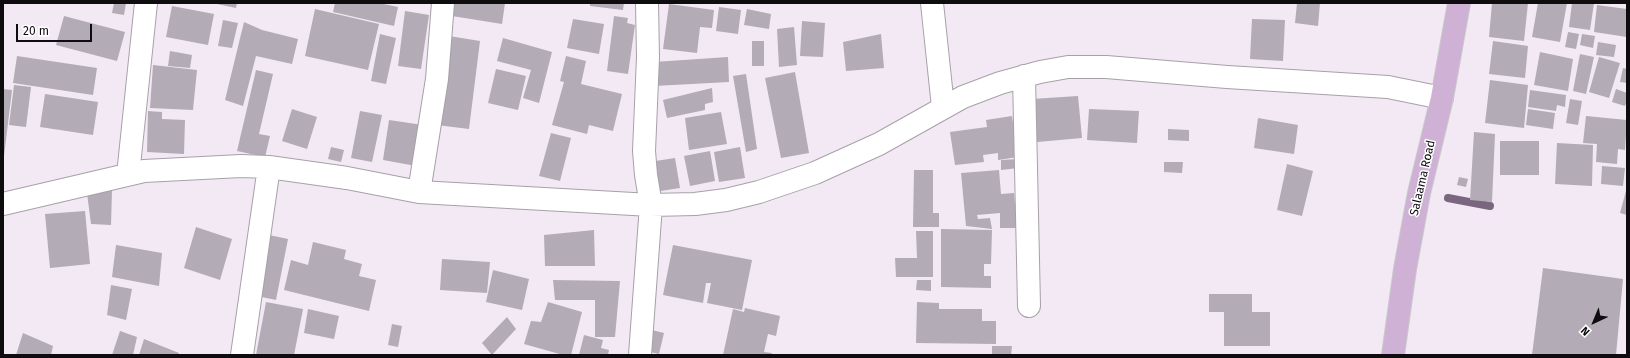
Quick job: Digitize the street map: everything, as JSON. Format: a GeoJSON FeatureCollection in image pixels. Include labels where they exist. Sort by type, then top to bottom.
{"type":"FeatureCollection","features":[{"type":"Feature","properties":{"kind":"main road","name":"Salaama Road"},"geometry":{"type":"LineString","coordinates":[[1393,355],[1405,269],[1419,193],[1442,98],[1459,3]]}},
{"type":"Feature","properties":{"kind":"street"},"geometry":{"type":"LineString","coordinates":[[128,175],[146,3]]}},
{"type":"Feature","properties":{"kind":"street"},"geometry":{"type":"LineString","coordinates":[[419,192],[437,79],[443,3]]}},
{"type":"Feature","properties":{"kind":"street"},"geometry":{"type":"LineString","coordinates":[[640,355],[651,205],[644,151],[647,64],[647,3]]}},
{"type":"Feature","properties":{"kind":"street"},"geometry":{"type":"LineString","coordinates":[[932,3],[943,107]]}},
{"type":"Feature","properties":{"kind":"street"},"geometry":{"type":"LineString","coordinates":[[3,204],[144,171],[241,166],[269,167],[348,178],[419,192],[651,205],[695,204],[726,200],[758,192],[815,173],[879,144],[962,96],[1024,76],[1068,67],[1106,67],[1388,87],[1442,98]]}},
{"type":"Feature","properties":{"kind":"street"},"geometry":{"type":"LineString","coordinates":[[1024,76],[1029,306]]}},
{"type":"Feature","properties":{"kind":"street"},"geometry":{"type":"LineString","coordinates":[[242,355],[269,167]]}},
{"type":"Feature","properties":{"kind":"building"},"geometry":{"type":"Polygon","coordinates":[[[114,3],[126,3],[124,15],[112,13],[114,3]]]}},
{"type":"Feature","properties":{"kind":"building"},"geometry":{"type":"Polygon","coordinates":[[[212,3],[237,3],[236,8],[212,3]]]}},
{"type":"Feature","properties":{"kind":"building"},"geometry":{"type":"Polygon","coordinates":[[[335,3],[379,3],[398,7],[394,26],[333,12],[335,3]]]}},
{"type":"Feature","properties":{"kind":"building"},"geometry":{"type":"Polygon","coordinates":[[[454,3],[505,3],[502,24],[452,16],[454,3]]]}},
{"type":"Feature","properties":{"kind":"building"},"geometry":{"type":"Polygon","coordinates":[[[590,3],[624,3],[623,10],[590,6],[590,3]]]}},
{"type":"Feature","properties":{"kind":"building"},"geometry":{"type":"Polygon","coordinates":[[[1297,3],[1320,3],[1318,26],[1295,23],[1297,3]]]}},
{"type":"Feature","properties":{"kind":"building"},"geometry":{"type":"Polygon","coordinates":[[[1492,3],[1528,3],[1524,41],[1489,37],[1492,3]]]}},
{"type":"Feature","properties":{"kind":"building"},"geometry":{"type":"Polygon","coordinates":[[[1538,3],[1567,3],[1560,42],[1532,37],[1538,3]]]}},
{"type":"Feature","properties":{"kind":"building"},"geometry":{"type":"Polygon","coordinates":[[[1572,3],[1594,3],[1590,30],[1569,27],[1572,3]]]}},
{"type":"Feature","properties":{"kind":"building"},"geometry":{"type":"Polygon","coordinates":[[[669,4],[714,10],[712,28],[700,27],[697,53],[663,49],[669,4]]]}},
{"type":"Feature","properties":{"kind":"building"},"geometry":{"type":"Polygon","coordinates":[[[1597,5],[1627,9],[1627,37],[1594,32],[1597,5]]]}},
{"type":"Feature","properties":{"kind":"building"},"geometry":{"type":"Polygon","coordinates":[[[172,6],[214,14],[208,45],[166,37],[172,6]]]}},
{"type":"Feature","properties":{"kind":"building"},"geometry":{"type":"Polygon","coordinates":[[[719,7],[741,10],[738,34],[716,31],[719,7]]]}},
{"type":"Feature","properties":{"kind":"building"},"geometry":{"type":"Polygon","coordinates":[[[315,9],[379,24],[368,70],[305,56],[315,9]]]}},
{"type":"Feature","properties":{"kind":"building"},"geometry":{"type":"Polygon","coordinates":[[[747,9],[771,14],[769,29],[744,25],[747,9]]]}},
{"type":"Feature","properties":{"kind":"building"},"geometry":{"type":"Polygon","coordinates":[[[405,11],[429,15],[421,69],[398,66],[405,11]]]}},
{"type":"Feature","properties":{"kind":"building"},"geometry":{"type":"Polygon","coordinates":[[[64,16],[125,32],[117,61],[56,45],[64,16]]]}},
{"type":"Feature","properties":{"kind":"building"},"geometry":{"type":"Polygon","coordinates":[[[614,16],[628,18],[627,23],[635,25],[628,74],[607,71],[614,16]]]}},
{"type":"Feature","properties":{"kind":"building"},"geometry":{"type":"Polygon","coordinates":[[[573,19],[604,24],[599,54],[567,48],[573,19]]]}},
{"type":"Feature","properties":{"kind":"building"},"geometry":{"type":"Polygon","coordinates":[[[1252,19],[1285,20],[1283,61],[1250,59],[1252,19]]]}},
{"type":"Feature","properties":{"kind":"building"},"geometry":{"type":"Polygon","coordinates":[[[223,20],[238,23],[232,48],[218,46],[223,20]]]}},
{"type":"Feature","properties":{"kind":"building"},"geometry":{"type":"Polygon","coordinates":[[[802,21],[825,23],[823,57],[800,56],[802,21]]]}},
{"type":"Feature","properties":{"kind":"building"},"geometry":{"type":"Polygon","coordinates":[[[244,22],[262,30],[298,39],[292,64],[256,56],[243,106],[225,100],[244,22]]]}},
{"type":"Feature","properties":{"kind":"building"},"geometry":{"type":"Polygon","coordinates":[[[794,27],[797,65],[779,67],[777,29],[794,27]]]}},
{"type":"Feature","properties":{"kind":"building"},"geometry":{"type":"Polygon","coordinates":[[[1568,32],[1579,34],[1576,49],[1565,47],[1568,32]]]}},
{"type":"Feature","properties":{"kind":"building"},"geometry":{"type":"Polygon","coordinates":[[[380,34],[396,38],[386,84],[371,81],[380,34]]]}},
{"type":"Feature","properties":{"kind":"building"},"geometry":{"type":"Polygon","coordinates":[[[881,34],[884,68],[846,71],[843,42],[881,34]]]}},
{"type":"Feature","properties":{"kind":"building"},"geometry":{"type":"Polygon","coordinates":[[[1582,34],[1595,36],[1593,48],[1580,45],[1582,34]]]}},
{"type":"Feature","properties":{"kind":"building"},"geometry":{"type":"Polygon","coordinates":[[[449,36],[480,41],[469,129],[437,125],[449,36]]]}},
{"type":"Feature","properties":{"kind":"building"},"geometry":{"type":"Polygon","coordinates":[[[503,38],[552,52],[539,103],[523,98],[531,70],[497,61],[503,38]]]}},
{"type":"Feature","properties":{"kind":"building"},"geometry":{"type":"Polygon","coordinates":[[[752,41],[764,41],[764,66],[752,66],[752,41]]]}},
{"type":"Feature","properties":{"kind":"building"},"geometry":{"type":"Polygon","coordinates":[[[1493,41],[1528,46],[1525,78],[1489,74],[1493,41]]]}},
{"type":"Feature","properties":{"kind":"building"},"geometry":{"type":"Polygon","coordinates":[[[1598,42],[1616,45],[1614,57],[1596,55],[1598,42]]]}},
{"type":"Feature","properties":{"kind":"building"},"geometry":{"type":"Polygon","coordinates":[[[170,51],[192,55],[190,68],[168,66],[170,51]]]}},
{"type":"Feature","properties":{"kind":"building"},"geometry":{"type":"Polygon","coordinates":[[[1540,52],[1573,59],[1568,91],[1534,85],[1540,52]]]}},
{"type":"Feature","properties":{"kind":"building"},"geometry":{"type":"Polygon","coordinates":[[[1580,54],[1594,57],[1586,94],[1573,91],[1580,54]]]}},
{"type":"Feature","properties":{"kind":"building"},"geometry":{"type":"Polygon","coordinates":[[[17,56],[97,68],[93,95],[13,83],[17,56]]]}},
{"type":"Feature","properties":{"kind":"building"},"geometry":{"type":"Polygon","coordinates":[[[566,56],[586,61],[581,84],[622,94],[613,131],[589,125],[587,134],[552,125],[564,82],[560,81],[566,56]]]}},
{"type":"Feature","properties":{"kind":"building"},"geometry":{"type":"Polygon","coordinates":[[[728,57],[729,82],[654,86],[654,62],[728,57]]]}},
{"type":"Feature","properties":{"kind":"building"},"geometry":{"type":"Polygon","coordinates":[[[1599,57],[1620,63],[1609,98],[1589,92],[1599,57]]]}},
{"type":"Feature","properties":{"kind":"building"},"geometry":{"type":"Polygon","coordinates":[[[153,65],[197,70],[193,110],[150,108],[153,65]]]}},
{"type":"Feature","properties":{"kind":"building"},"geometry":{"type":"Polygon","coordinates":[[[1623,68],[1627,69],[1627,83],[1620,82],[1623,68]]]}},
{"type":"Feature","properties":{"kind":"building"},"geometry":{"type":"Polygon","coordinates":[[[496,69],[526,76],[518,110],[488,103],[496,69]]]}},
{"type":"Feature","properties":{"kind":"building"},"geometry":{"type":"Polygon","coordinates":[[[256,70],[273,74],[259,134],[270,136],[265,157],[237,151],[256,70]]]}},
{"type":"Feature","properties":{"kind":"building"},"geometry":{"type":"Polygon","coordinates":[[[795,72],[809,153],[781,158],[765,78],[795,72]]]}},
{"type":"Feature","properties":{"kind":"building"},"geometry":{"type":"Polygon","coordinates":[[[746,74],[757,149],[746,152],[733,76],[746,74]]]}},
{"type":"Feature","properties":{"kind":"building"},"geometry":{"type":"Polygon","coordinates":[[[1490,80],[1528,85],[1524,128],[1485,123],[1490,80]]]}},
{"type":"Feature","properties":{"kind":"building"},"geometry":{"type":"Polygon","coordinates":[[[14,85],[31,87],[26,127],[9,125],[14,85]]]}},
{"type":"Feature","properties":{"kind":"building"},"geometry":{"type":"Polygon","coordinates":[[[712,88],[713,102],[705,104],[705,110],[667,118],[663,100],[712,88]]]}},
{"type":"Feature","properties":{"kind":"building"},"geometry":{"type":"Polygon","coordinates":[[[3,89],[12,90],[4,156],[3,156],[3,89]]]}},
{"type":"Feature","properties":{"kind":"building"},"geometry":{"type":"Polygon","coordinates":[[[1616,89],[1627,93],[1627,101],[1625,106],[1612,102],[1616,89]]]}},
{"type":"Feature","properties":{"kind":"building"},"geometry":{"type":"Polygon","coordinates":[[[1530,90],[1566,95],[1565,107],[1557,105],[1556,111],[1528,107],[1530,90]]]}},
{"type":"Feature","properties":{"kind":"building"},"geometry":{"type":"Polygon","coordinates":[[[45,94],[98,102],[93,135],[40,127],[45,94]]]}},
{"type":"Feature","properties":{"kind":"building"},"geometry":{"type":"Polygon","coordinates":[[[1078,96],[1082,138],[1037,142],[1032,99],[1078,96]]]}},
{"type":"Feature","properties":{"kind":"building"},"geometry":{"type":"Polygon","coordinates":[[[1570,99],[1582,101],[1578,125],[1566,123],[1570,99]]]}},
{"type":"Feature","properties":{"kind":"building"},"geometry":{"type":"Polygon","coordinates":[[[292,109],[317,117],[307,149],[282,141],[292,109]]]}},
{"type":"Feature","properties":{"kind":"building"},"geometry":{"type":"Polygon","coordinates":[[[1089,109],[1139,111],[1137,143],[1087,140],[1089,109]]]}},
{"type":"Feature","properties":{"kind":"building"},"geometry":{"type":"Polygon","coordinates":[[[1528,109],[1555,113],[1553,129],[1526,125],[1528,109]]]}},
{"type":"Feature","properties":{"kind":"building"},"geometry":{"type":"Polygon","coordinates":[[[148,111],[162,112],[162,119],[185,120],[184,154],[147,152],[148,111]]]}},
{"type":"Feature","properties":{"kind":"building"},"geometry":{"type":"Polygon","coordinates":[[[360,111],[382,115],[372,162],[351,158],[360,111]]]}},
{"type":"Feature","properties":{"kind":"building"},"geometry":{"type":"Polygon","coordinates":[[[721,112],[727,144],[689,150],[685,118],[721,112]]]}},
{"type":"Feature","properties":{"kind":"building"},"geometry":{"type":"Polygon","coordinates":[[[1012,116],[1018,157],[998,160],[998,153],[983,155],[984,162],[955,165],[950,132],[987,127],[986,120],[1012,116]]]}},
{"type":"Feature","properties":{"kind":"building"},"geometry":{"type":"Polygon","coordinates":[[[1586,116],[1627,120],[1625,150],[1618,149],[1617,164],[1596,162],[1597,144],[1583,143],[1586,116]]]}},
{"type":"Feature","properties":{"kind":"building"},"geometry":{"type":"Polygon","coordinates":[[[1258,118],[1298,125],[1294,154],[1254,148],[1258,118]]]}},
{"type":"Feature","properties":{"kind":"building"},"geometry":{"type":"Polygon","coordinates":[[[389,120],[423,125],[416,166],[383,160],[389,120]]]}},
{"type":"Feature","properties":{"kind":"building"},"geometry":{"type":"Polygon","coordinates":[[[1168,129],[1189,130],[1189,141],[1168,140],[1168,129]]]}},
{"type":"Feature","properties":{"kind":"building"},"geometry":{"type":"Polygon","coordinates":[[[1474,132],[1495,134],[1492,202],[1470,200],[1474,132]]]}},
{"type":"Feature","properties":{"kind":"building"},"geometry":{"type":"Polygon","coordinates":[[[551,133],[571,138],[560,181],[539,176],[551,133]]]}},
{"type":"Feature","properties":{"kind":"building"},"geometry":{"type":"Polygon","coordinates":[[[1500,141],[1539,141],[1539,175],[1500,175],[1500,141]]]}},
{"type":"Feature","properties":{"kind":"building"},"geometry":{"type":"Polygon","coordinates":[[[1557,143],[1593,145],[1592,186],[1555,184],[1557,143]]]}},
{"type":"Feature","properties":{"kind":"building"},"geometry":{"type":"Polygon","coordinates":[[[331,147],[344,150],[341,162],[328,159],[331,147]]]}},
{"type":"Feature","properties":{"kind":"building"},"geometry":{"type":"Polygon","coordinates":[[[740,147],[745,178],[719,182],[714,152],[740,147]]]}},
{"type":"Feature","properties":{"kind":"building"},"geometry":{"type":"Polygon","coordinates":[[[710,151],[715,181],[690,186],[684,156],[710,151]]]}},
{"type":"Feature","properties":{"kind":"building"},"geometry":{"type":"Polygon","coordinates":[[[675,158],[680,188],[654,192],[649,162],[675,158]]]}},
{"type":"Feature","properties":{"kind":"building"},"geometry":{"type":"Polygon","coordinates":[[[1018,159],[1018,168],[1001,170],[1001,160],[1018,159]]]}},
{"type":"Feature","properties":{"kind":"building"},"geometry":{"type":"Polygon","coordinates":[[[1164,162],[1183,162],[1182,173],[1164,172],[1164,162]]]}},
{"type":"Feature","properties":{"kind":"building"},"geometry":{"type":"Polygon","coordinates":[[[1287,164],[1313,171],[1302,216],[1277,210],[1287,164]]]}},
{"type":"Feature","properties":{"kind":"building"},"geometry":{"type":"Polygon","coordinates":[[[1602,166],[1625,168],[1623,186],[1601,184],[1602,166]]]}},
{"type":"Feature","properties":{"kind":"building"},"geometry":{"type":"Polygon","coordinates":[[[914,170],[933,170],[933,213],[939,213],[939,227],[913,227],[914,170]]]}},
{"type":"Feature","properties":{"kind":"building"},"geometry":{"type":"Polygon","coordinates":[[[999,170],[1001,194],[1014,193],[1017,228],[1000,228],[1000,213],[977,215],[978,219],[990,218],[992,229],[966,226],[961,173],[999,170]]]}},
{"type":"Feature","properties":{"kind":"building"},"geometry":{"type":"Polygon","coordinates":[[[1459,177],[1468,179],[1466,187],[1457,185],[1459,177]]]}},
{"type":"Feature","properties":{"kind":"building"},"geometry":{"type":"Polygon","coordinates":[[[1627,187],[1627,215],[1620,213],[1627,187]]]}},
{"type":"Feature","properties":{"kind":"building"},"geometry":{"type":"Polygon","coordinates":[[[112,190],[111,225],[91,224],[87,193],[112,190]]]}},
{"type":"Feature","properties":{"kind":"building"},"geometry":{"type":"Polygon","coordinates":[[[85,211],[90,264],[50,268],[45,214],[85,211]]]}},
{"type":"Feature","properties":{"kind":"building"},"geometry":{"type":"Polygon","coordinates":[[[196,227],[232,239],[220,280],[184,268],[196,227]]]}},
{"type":"Feature","properties":{"kind":"building"},"geometry":{"type":"Polygon","coordinates":[[[941,229],[992,230],[991,264],[984,264],[984,276],[991,276],[991,288],[941,287],[941,229]]]}},
{"type":"Feature","properties":{"kind":"building"},"geometry":{"type":"Polygon","coordinates":[[[594,230],[595,266],[545,266],[544,235],[594,230]]]}},
{"type":"Feature","properties":{"kind":"building"},"geometry":{"type":"Polygon","coordinates":[[[916,231],[933,231],[933,277],[896,277],[895,258],[917,258],[916,231]]]}},
{"type":"Feature","properties":{"kind":"building"},"geometry":{"type":"Polygon","coordinates":[[[269,235],[288,239],[276,300],[257,296],[269,235]]]}},
{"type":"Feature","properties":{"kind":"building"},"geometry":{"type":"Polygon","coordinates":[[[313,242],[346,250],[344,259],[362,264],[359,276],[376,280],[369,311],[284,290],[291,260],[308,265],[313,242]]]}},
{"type":"Feature","properties":{"kind":"building"},"geometry":{"type":"Polygon","coordinates":[[[116,245],[162,253],[159,286],[112,277],[116,245]]]}},
{"type":"Feature","properties":{"kind":"building"},"geometry":{"type":"Polygon","coordinates":[[[673,245],[752,260],[742,310],[707,303],[711,283],[706,283],[703,303],[663,295],[673,245]]]}},
{"type":"Feature","properties":{"kind":"building"},"geometry":{"type":"Polygon","coordinates":[[[442,259],[490,262],[487,293],[440,290],[442,259]]]}},
{"type":"Feature","properties":{"kind":"building"},"geometry":{"type":"Polygon","coordinates":[[[1543,268],[1623,279],[1616,355],[1532,355],[1543,268]]]}},
{"type":"Feature","properties":{"kind":"building"},"geometry":{"type":"Polygon","coordinates":[[[493,270],[529,279],[522,310],[486,302],[493,270]]]}},
{"type":"Feature","properties":{"kind":"building"},"geometry":{"type":"Polygon","coordinates":[[[553,280],[620,281],[615,337],[595,337],[595,300],[555,300],[553,280]]]}},
{"type":"Feature","properties":{"kind":"building"},"geometry":{"type":"Polygon","coordinates":[[[917,280],[931,280],[931,291],[916,290],[917,280]]]}},
{"type":"Feature","properties":{"kind":"building"},"geometry":{"type":"Polygon","coordinates":[[[111,285],[132,289],[126,320],[107,315],[111,285]]]}},
{"type":"Feature","properties":{"kind":"building"},"geometry":{"type":"Polygon","coordinates":[[[1209,294],[1252,294],[1252,312],[1270,312],[1270,346],[1224,346],[1224,312],[1209,312],[1209,294]]]}},
{"type":"Feature","properties":{"kind":"building"},"geometry":{"type":"Polygon","coordinates":[[[266,302],[303,309],[294,355],[256,355],[266,302]]]}},
{"type":"Feature","properties":{"kind":"building"},"geometry":{"type":"Polygon","coordinates":[[[548,302],[582,312],[571,355],[563,355],[524,344],[531,321],[541,322],[548,302]]]}},
{"type":"Feature","properties":{"kind":"building"},"geometry":{"type":"Polygon","coordinates":[[[917,302],[939,303],[939,309],[982,309],[982,321],[996,321],[996,344],[916,343],[917,302]]]}},
{"type":"Feature","properties":{"kind":"building"},"geometry":{"type":"Polygon","coordinates":[[[745,308],[780,316],[776,336],[768,334],[764,352],[772,353],[771,355],[723,355],[733,309],[744,312],[745,308]]]}},
{"type":"Feature","properties":{"kind":"building"},"geometry":{"type":"Polygon","coordinates":[[[308,309],[339,316],[334,339],[304,333],[308,309]]]}},
{"type":"Feature","properties":{"kind":"building"},"geometry":{"type":"Polygon","coordinates":[[[507,317],[516,329],[492,355],[482,343],[507,317]]]}},
{"type":"Feature","properties":{"kind":"building"},"geometry":{"type":"Polygon","coordinates":[[[392,324],[402,326],[398,347],[388,345],[392,324]]]}},
{"type":"Feature","properties":{"kind":"building"},"geometry":{"type":"Polygon","coordinates":[[[652,330],[664,333],[659,354],[646,351],[652,330]]]}},
{"type":"Feature","properties":{"kind":"building"},"geometry":{"type":"Polygon","coordinates":[[[120,331],[137,337],[133,355],[112,355],[120,331]]]}},
{"type":"Feature","properties":{"kind":"building"},"geometry":{"type":"Polygon","coordinates":[[[23,333],[53,346],[51,355],[16,355],[23,333]]]}},
{"type":"Feature","properties":{"kind":"building"},"geometry":{"type":"Polygon","coordinates":[[[584,335],[603,340],[601,348],[609,350],[608,355],[579,355],[584,335]]]}},
{"type":"Feature","properties":{"kind":"building"},"geometry":{"type":"Polygon","coordinates":[[[144,339],[179,353],[178,355],[139,355],[144,339]]]}},
{"type":"Feature","properties":{"kind":"building"},"geometry":{"type":"Polygon","coordinates":[[[992,346],[1012,346],[1011,355],[992,355],[992,346]]]}},
{"type":"Feature","properties":{"kind":"waterway"},"geometry":{"type":"LineString","coordinates":[[1448,198],[1490,206]]}}]}
